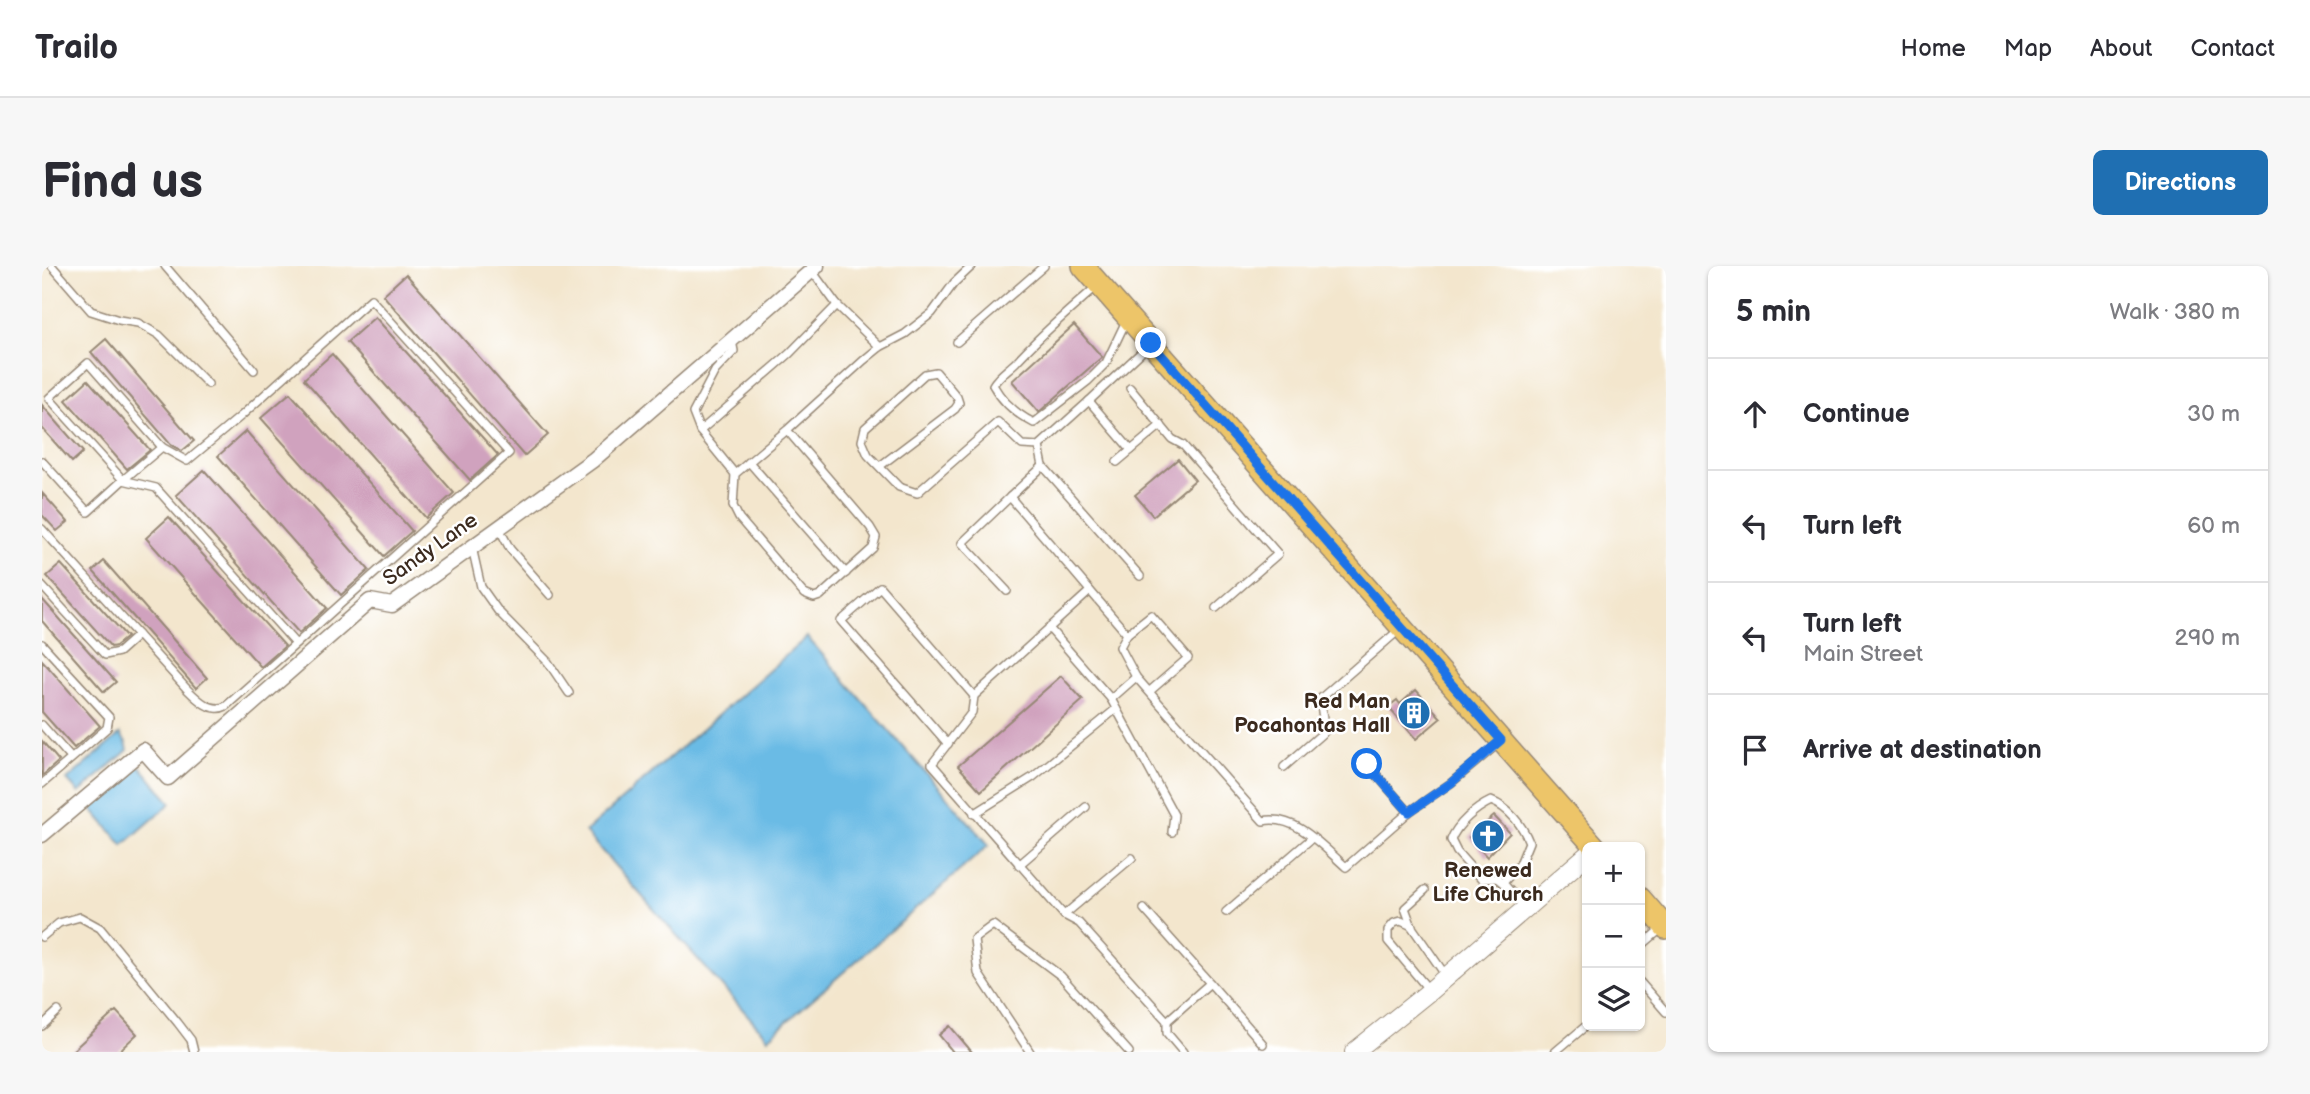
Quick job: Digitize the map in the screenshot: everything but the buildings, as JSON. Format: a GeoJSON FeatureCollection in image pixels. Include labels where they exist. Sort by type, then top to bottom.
{"type":"FeatureCollection","features":[{"type":"Feature","properties":{"kind":"main road"},"geometry":{"type":"LineString","coordinates":[[1083,266],[1591,842]]}},
{"type":"Feature","properties":{"kind":"street","name":"Sandy Lane"},"geometry":{"type":"LineString","coordinates":[[42,835],[143,750],[168,778],[370,601],[392,605],[593,460],[814,268]]}},
{"type":"Feature","properties":{"kind":"street"},"geometry":{"type":"LineString","coordinates":[[1353,1052],[1430,991],[1582,859]]}},
{"type":"Feature","properties":{"kind":"lane"},"geometry":{"type":"LineString","coordinates":[[52,266],[91,310],[119,320],[138,323],[159,335],[208,384]]}},
{"type":"Feature","properties":{"kind":"lane"},"geometry":{"type":"LineString","coordinates":[[165,266],[254,370]]}},
{"type":"Feature","properties":{"kind":"lane"},"geometry":{"type":"LineString","coordinates":[[735,474],[880,347],[905,334],[932,313],[954,283],[972,266]]}},
{"type":"Feature","properties":{"kind":"lane"},"geometry":{"type":"LineString","coordinates":[[957,342],[1044,266]]}},
{"type":"Feature","properties":{"kind":"lane"},"geometry":{"type":"LineString","coordinates":[[814,268],[837,304],[880,347]]}},
{"type":"Feature","properties":{"kind":"lane"},"geometry":{"type":"LineString","coordinates":[[1099,285],[1031,343],[998,377],[993,386],[1001,398],[1020,416],[1034,423],[1106,363],[1128,317]]}},
{"type":"Feature","properties":{"kind":"lane"},"geometry":{"type":"LineString","coordinates":[[42,529],[186,688],[202,702],[217,708],[226,706],[296,644],[509,453],[371,299],[187,461],[162,447],[88,363],[50,398],[123,480],[156,488],[296,644]]}},
{"type":"Feature","properties":{"kind":"lane"},"geometry":{"type":"LineString","coordinates":[[700,431],[789,354],[837,304]]}},
{"type":"Feature","properties":{"kind":"lane"},"geometry":{"type":"LineString","coordinates":[[732,340],[734,351],[715,371],[693,413],[700,431],[735,474],[733,506],[739,518],[804,594],[814,598],[820,596],[873,548],[876,537],[788,430]]}},
{"type":"Feature","properties":{"kind":"lane"},"geometry":{"type":"LineString","coordinates":[[880,466],[955,409],[959,403],[936,372],[925,374],[864,428],[862,441],[868,455],[899,487],[917,493],[998,422],[1022,445],[1039,446],[1151,343]]}},
{"type":"Feature","properties":{"kind":"lane"},"geometry":{"type":"LineString","coordinates":[[1130,388],[1172,439],[1183,446],[1278,554],[1216,608]]}},
{"type":"Feature","properties":{"kind":"lane"},"geometry":{"type":"LineString","coordinates":[[1089,401],[1131,450]]}},
{"type":"Feature","properties":{"kind":"lane"},"geometry":{"type":"LineString","coordinates":[[1117,462],[1161,425]]}},
{"type":"Feature","properties":{"kind":"lane"},"geometry":{"type":"LineString","coordinates":[[1039,446],[1043,466],[1140,576]]}},
{"type":"Feature","properties":{"kind":"lane"},"geometry":{"type":"LineString","coordinates":[[42,461],[88,512],[162,447]]}},
{"type":"Feature","properties":{"kind":"lane"},"geometry":{"type":"LineString","coordinates":[[749,462],[846,573]]}},
{"type":"Feature","properties":{"kind":"lane"},"geometry":{"type":"LineString","coordinates":[[1007,591],[962,543],[1043,466]]}},
{"type":"Feature","properties":{"kind":"lane"},"geometry":{"type":"LineString","coordinates":[[1010,497],[1127,634]]}},
{"type":"Feature","properties":{"kind":"lane"},"geometry":{"type":"LineString","coordinates":[[498,527],[510,549],[550,596]]}},
{"type":"Feature","properties":{"kind":"lane"},"geometry":{"type":"LineString","coordinates":[[472,546],[481,587],[498,611],[548,662],[569,693]]}},
{"type":"Feature","properties":{"kind":"lane"},"geometry":{"type":"LineString","coordinates":[[42,586],[105,655],[119,652],[138,635]]}},
{"type":"Feature","properties":{"kind":"lane"},"geometry":{"type":"LineString","coordinates":[[948,744],[841,621],[880,587],[974,696]]}},
{"type":"Feature","properties":{"kind":"lane"},"geometry":{"type":"LineString","coordinates":[[1090,591],[974,696],[972,712],[932,764],[1064,915],[1079,923],[1167,1021],[1167,1033],[1183,1052]]}},
{"type":"Feature","properties":{"kind":"lane"},"geometry":{"type":"LineString","coordinates":[[1150,691],[1188,658],[1151,615],[1127,634],[1120,647],[1136,677],[1263,821],[1275,818],[1289,822],[1346,867],[1409,812],[1451,783],[1501,740]]}},
{"type":"Feature","properties":{"kind":"lane"},"geometry":{"type":"LineString","coordinates":[[1049,628],[1111,699],[1174,815],[1172,832]]}},
{"type":"Feature","properties":{"kind":"lane"},"geometry":{"type":"LineString","coordinates":[[1284,766],[1325,731],[1320,699],[1402,628]]}},
{"type":"Feature","properties":{"kind":"lane"},"geometry":{"type":"LineString","coordinates":[[42,645],[109,717],[107,728],[42,783]]}},
{"type":"Feature","properties":{"kind":"lane"},"geometry":{"type":"LineString","coordinates":[[1111,699],[1136,677]]}},
{"type":"Feature","properties":{"kind":"lane"},"geometry":{"type":"LineString","coordinates":[[974,814],[1033,777],[1116,709]]}},
{"type":"Feature","properties":{"kind":"lane"},"geometry":{"type":"LineString","coordinates":[[42,725],[71,758]]}},
{"type":"Feature","properties":{"kind":"lane"},"geometry":{"type":"LineString","coordinates":[[1367,764],[1409,812]]}},
{"type":"Feature","properties":{"kind":"lane"},"geometry":{"type":"LineString","coordinates":[[1503,883],[1521,864],[1530,842],[1512,815],[1491,800],[1481,805],[1454,832],[1451,840],[1457,852],[1481,878],[1497,878],[1525,908]]}},
{"type":"Feature","properties":{"kind":"lane"},"geometry":{"type":"LineString","coordinates":[[1019,865],[1086,807]]}},
{"type":"Feature","properties":{"kind":"lane"},"geometry":{"type":"LineString","coordinates":[[1226,912],[1312,838]]}},
{"type":"Feature","properties":{"kind":"lane"},"geometry":{"type":"LineString","coordinates":[[1064,915],[1132,858]]}},
{"type":"Feature","properties":{"kind":"lane"},"geometry":{"type":"LineString","coordinates":[[1425,890],[1405,908],[1412,926],[1446,977]]}},
{"type":"Feature","properties":{"kind":"lane"},"geometry":{"type":"LineString","coordinates":[[1144,909],[1263,1044]]}},
{"type":"Feature","properties":{"kind":"lane"},"geometry":{"type":"LineString","coordinates":[[42,937],[60,923],[80,917],[100,928],[191,1040],[194,1052]]}},
{"type":"Feature","properties":{"kind":"lane"},"geometry":{"type":"LineString","coordinates":[[1645,935],[1652,918]]}},
{"type":"Feature","properties":{"kind":"lane"},"geometry":{"type":"LineString","coordinates":[[1412,926],[1401,921],[1394,923],[1388,930],[1388,941],[1430,991]]}},
{"type":"Feature","properties":{"kind":"lane"},"geometry":{"type":"LineString","coordinates":[[1030,1052],[978,973],[974,939],[993,925],[1061,975],[1129,1052]]}},
{"type":"Feature","properties":{"kind":"lane"},"geometry":{"type":"LineString","coordinates":[[1167,1021],[1210,983]]}},
{"type":"Feature","properties":{"kind":"lane"},"geometry":{"type":"LineString","coordinates":[[1645,988],[1666,1012]]}},
{"type":"Feature","properties":{"kind":"lane"},"geometry":{"type":"LineString","coordinates":[[42,1026],[58,1011]]}},
{"type":"Feature","properties":{"kind":"lane"},"geometry":{"type":"LineString","coordinates":[[1555,1052],[1582,1029]]}},
{"type":"Feature","properties":{"kind":"lane"},"geometry":{"type":"LineString","coordinates":[[1564,1044],[1572,1052]]}},
{"type":"Feature","properties":{"kind":"water"},"geometry":{"type":"Polygon","coordinates":[[[807,637],[989,845],[768,1038],[585,832],[807,637]]]}},
{"type":"Feature","properties":{"kind":"water"},"geometry":{"type":"Polygon","coordinates":[[[120,734],[128,750],[79,793],[67,780],[120,734]]]}},
{"type":"Feature","properties":{"kind":"water"},"geometry":{"type":"Polygon","coordinates":[[[140,766],[171,803],[123,845],[90,807],[133,767],[140,766]]]}},
{"type":"Feature","properties":{"kind":"place","name":"Red Man Pocahontas Hall"},"geometry":{"type":"Point","coordinates":[1414,713]}},
{"type":"Feature","properties":{"kind":"place","name":"Renewed Life Church"},"geometry":{"type":"Point","coordinates":[1488,836]}},
{"type":"Feature","properties":{"kind":"route"},"geometry":{"type":"LineString","coordinates":[[1151,343],[1501,740],[1451,783],[1409,812],[1367,764]]}}]}
